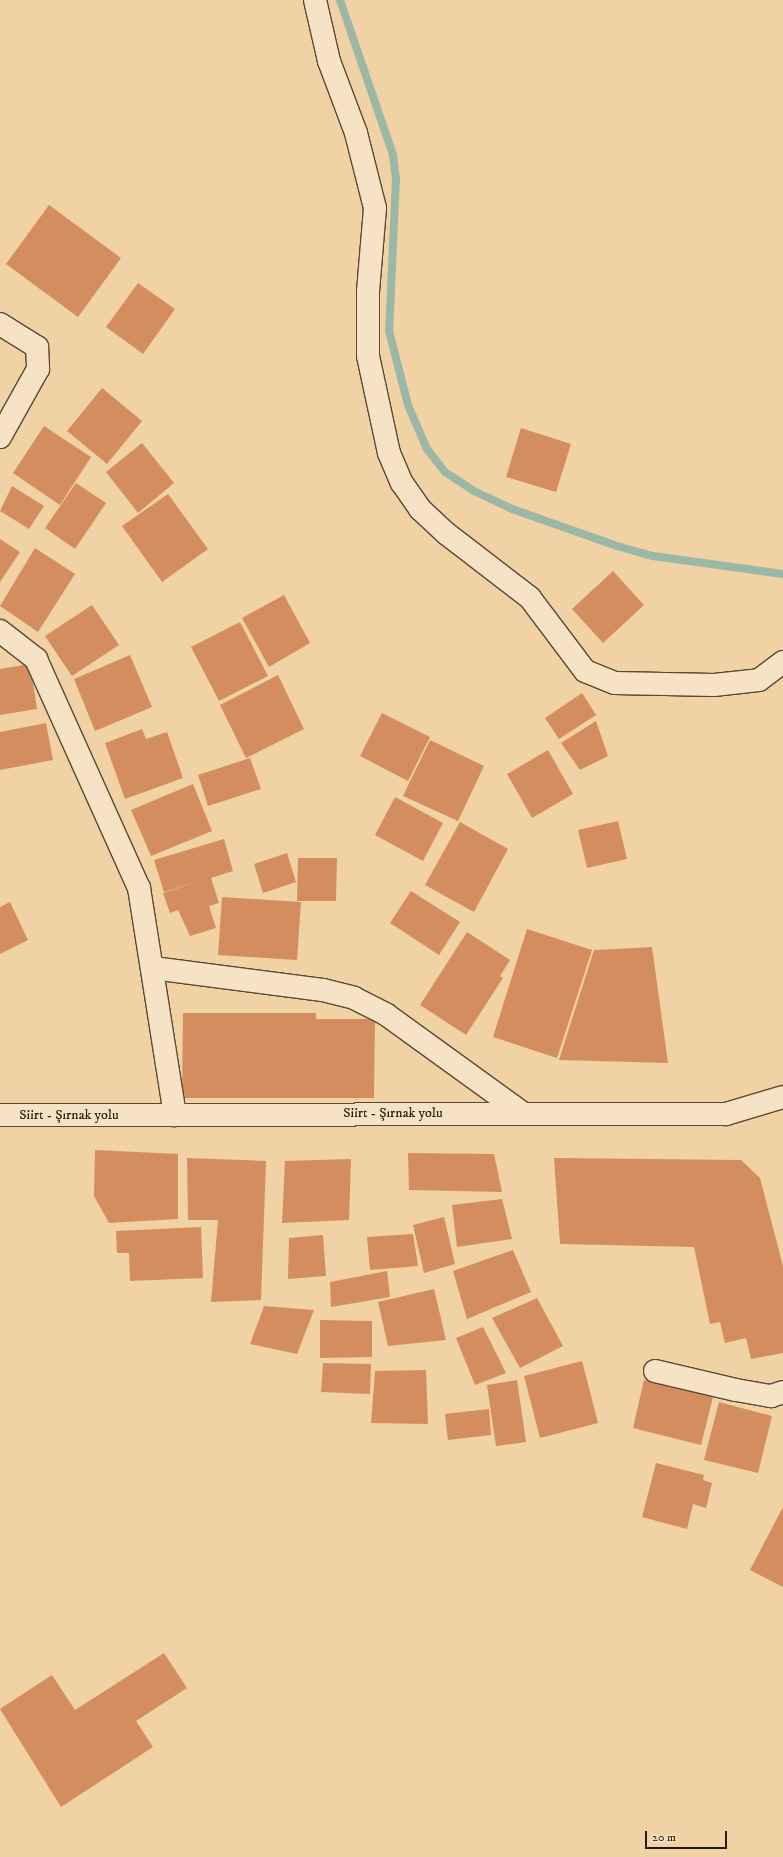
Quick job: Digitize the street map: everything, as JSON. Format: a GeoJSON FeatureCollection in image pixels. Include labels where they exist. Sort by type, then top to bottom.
{"type":"FeatureCollection","features":[{"type":"Feature","properties":{"kind":"street"},"geometry":{"type":"LineString","coordinates":[[315,0],[329,61],[356,134],[375,208],[368,292],[368,356],[387,446],[402,483],[420,509],[447,534],[530,598],[585,671],[615,683],[714,685],[759,680],[783,662]]}},
{"type":"Feature","properties":{"kind":"street"},"geometry":{"type":"LineString","coordinates":[[0,324],[37,348],[38,369],[0,437]]}},
{"type":"Feature","properties":{"kind":"street"},"geometry":{"type":"LineString","coordinates":[[0,631],[36,659],[139,888],[153,968],[160,1036],[175,1114]]}},
{"type":"Feature","properties":{"kind":"street"},"geometry":{"type":"LineString","coordinates":[[153,968],[323,990],[354,998],[387,1015],[521,1112]]}},
{"type":"Feature","properties":{"kind":"street","name":"Siirt - Şırnak yolu"},"geometry":{"type":"LineString","coordinates":[[0,1115],[521,1112],[726,1114],[783,1097]]}},
{"type":"Feature","properties":{"kind":"street"},"geometry":{"type":"LineString","coordinates":[[655,1371],[736,1390],[771,1396],[783,1392]]}},
{"type":"Feature","properties":{"kind":"building"},"geometry":{"type":"Polygon","coordinates":[[[49,205],[121,258],[78,317],[6,264],[49,205]]]}},
{"type":"Feature","properties":{"kind":"building"},"geometry":{"type":"Polygon","coordinates":[[[138,283],[175,309],[143,354],[106,327],[138,283]]]}},
{"type":"Feature","properties":{"kind":"building"},"geometry":{"type":"Polygon","coordinates":[[[102,388],[142,421],[107,464],[67,431],[102,388]]]}},
{"type":"Feature","properties":{"kind":"building"},"geometry":{"type":"Polygon","coordinates":[[[44,426],[91,457],[60,505],[13,473],[44,426]]]}},
{"type":"Feature","properties":{"kind":"building"},"geometry":{"type":"Polygon","coordinates":[[[521,428],[571,444],[556,492],[506,477],[521,428]]]}},
{"type":"Feature","properties":{"kind":"building"},"geometry":{"type":"Polygon","coordinates":[[[142,443],[174,483],[138,513],[106,472],[142,443]]]}},
{"type":"Feature","properties":{"kind":"building"},"geometry":{"type":"Polygon","coordinates":[[[76,483],[106,503],[75,549],[45,528],[76,483]]]}},
{"type":"Feature","properties":{"kind":"building"},"geometry":{"type":"Polygon","coordinates":[[[12,486],[44,506],[29,529],[0,511],[12,486]]]}},
{"type":"Feature","properties":{"kind":"building"},"geometry":{"type":"Polygon","coordinates":[[[168,494],[208,549],[162,582],[122,526],[168,494]]]}},
{"type":"Feature","properties":{"kind":"building"},"geometry":{"type":"Polygon","coordinates":[[[0,539],[20,552],[0,582],[0,539]]]}},
{"type":"Feature","properties":{"kind":"building"},"geometry":{"type":"Polygon","coordinates":[[[35,548],[75,574],[38,632],[0,606],[35,548]]]}},
{"type":"Feature","properties":{"kind":"building"},"geometry":{"type":"Polygon","coordinates":[[[613,571],[644,605],[603,643],[572,609],[613,571]]]}},
{"type":"Feature","properties":{"kind":"building"},"geometry":{"type":"Polygon","coordinates":[[[284,595],[310,643],[269,667],[242,618],[284,595]]]}},
{"type":"Feature","properties":{"kind":"building"},"geometry":{"type":"Polygon","coordinates":[[[92,605],[119,645],[72,676],[45,636],[92,605]]]}},
{"type":"Feature","properties":{"kind":"building"},"geometry":{"type":"Polygon","coordinates":[[[240,622],[268,676],[219,701],[191,647],[240,622]]]}},
{"type":"Feature","properties":{"kind":"building"},"geometry":{"type":"Polygon","coordinates":[[[130,655],[152,707],[95,731],[74,679],[130,655]]]}},
{"type":"Feature","properties":{"kind":"building"},"geometry":{"type":"Polygon","coordinates":[[[30,664],[37,709],[0,715],[0,669],[30,664]]]}},
{"type":"Feature","properties":{"kind":"building"},"geometry":{"type":"Polygon","coordinates":[[[278,675],[304,729],[246,758],[220,705],[278,675]]]}},
{"type":"Feature","properties":{"kind":"building"},"geometry":{"type":"Polygon","coordinates":[[[582,693],[596,715],[559,739],[545,718],[582,693]]]}},
{"type":"Feature","properties":{"kind":"building"},"geometry":{"type":"Polygon","coordinates":[[[382,713],[430,737],[408,781],[360,756],[382,713]]]}},
{"type":"Feature","properties":{"kind":"building"},"geometry":{"type":"Polygon","coordinates":[[[596,721],[608,756],[580,770],[561,743],[596,721]]]}},
{"type":"Feature","properties":{"kind":"building"},"geometry":{"type":"Polygon","coordinates":[[[46,723],[53,760],[0,770],[0,732],[46,723]]]}},
{"type":"Feature","properties":{"kind":"building"},"geometry":{"type":"Polygon","coordinates":[[[142,729],[146,739],[167,732],[183,778],[125,799],[105,743],[142,729]]]}},
{"type":"Feature","properties":{"kind":"building"},"geometry":{"type":"Polygon","coordinates":[[[430,740],[484,766],[458,821],[403,796],[430,740]]]}},
{"type":"Feature","properties":{"kind":"building"},"geometry":{"type":"Polygon","coordinates":[[[548,750],[573,794],[532,818],[507,774],[548,750]]]}},
{"type":"Feature","properties":{"kind":"building"},"geometry":{"type":"Polygon","coordinates":[[[250,758],[261,789],[208,806],[198,775],[250,758]]]}},
{"type":"Feature","properties":{"kind":"building"},"geometry":{"type":"Polygon","coordinates":[[[193,784],[212,831],[151,856],[131,810],[193,784]]]}},
{"type":"Feature","properties":{"kind":"building"},"geometry":{"type":"Polygon","coordinates":[[[395,797],[443,823],[423,861],[375,835],[395,797]]]}},
{"type":"Feature","properties":{"kind":"building"},"geometry":{"type":"Polygon","coordinates":[[[618,821],[627,859],[587,868],[578,830],[618,821]]]}},
{"type":"Feature","properties":{"kind":"building"},"geometry":{"type":"Polygon","coordinates":[[[460,822],[508,849],[474,912],[425,885],[460,822]]]}},
{"type":"Feature","properties":{"kind":"building"},"geometry":{"type":"Polygon","coordinates":[[[224,839],[233,871],[211,878],[219,903],[209,906],[216,928],[190,936],[178,910],[170,913],[163,893],[206,879],[164,892],[154,860],[224,839]]]}},
{"type":"Feature","properties":{"kind":"building"},"geometry":{"type":"Polygon","coordinates":[[[287,853],[296,882],[263,893],[254,864],[287,853]]]}},
{"type":"Feature","properties":{"kind":"building"},"geometry":{"type":"Polygon","coordinates":[[[298,858],[337,858],[336,901],[297,901],[298,858]]]}},
{"type":"Feature","properties":{"kind":"building"},"geometry":{"type":"Polygon","coordinates":[[[411,891],[460,922],[439,955],[390,923],[411,891]]]}},
{"type":"Feature","properties":{"kind":"building"},"geometry":{"type":"Polygon","coordinates":[[[222,897],[301,902],[297,960],[218,955],[222,897]]]}},
{"type":"Feature","properties":{"kind":"building"},"geometry":{"type":"Polygon","coordinates":[[[10,902],[28,940],[0,954],[0,907],[10,902]]]}},
{"type":"Feature","properties":{"kind":"building"},"geometry":{"type":"Polygon","coordinates":[[[527,929],[592,950],[557,1058],[493,1037],[527,929]]]}},
{"type":"Feature","properties":{"kind":"building"},"geometry":{"type":"Polygon","coordinates":[[[467,932],[510,960],[500,976],[503,978],[466,1035],[420,1005],[467,932]]]}},
{"type":"Feature","properties":{"kind":"building"},"geometry":{"type":"Polygon","coordinates":[[[652,947],[668,1063],[559,1060],[594,950],[652,947]]]}},
{"type":"Feature","properties":{"kind":"building"},"geometry":{"type":"Polygon","coordinates":[[[183,1013],[316,1013],[316,1019],[375,1019],[374,1098],[182,1098],[183,1013]]]}},
{"type":"Feature","properties":{"kind":"building"},"geometry":{"type":"Polygon","coordinates":[[[95,1150],[178,1154],[178,1219],[109,1223],[94,1196],[95,1150]]]}},
{"type":"Feature","properties":{"kind":"building"},"geometry":{"type":"Polygon","coordinates":[[[408,1153],[494,1154],[502,1192],[409,1190],[408,1153]]]}},
{"type":"Feature","properties":{"kind":"building"},"geometry":{"type":"Polygon","coordinates":[[[187,1158],[266,1161],[261,1300],[211,1302],[218,1220],[188,1220],[187,1158]]]}},
{"type":"Feature","properties":{"kind":"building"},"geometry":{"type":"Polygon","coordinates":[[[554,1158],[741,1160],[760,1178],[783,1266],[783,1353],[751,1359],[746,1338],[725,1343],[720,1322],[710,1324],[694,1247],[560,1244],[554,1158]]]}},
{"type":"Feature","properties":{"kind":"building"},"geometry":{"type":"Polygon","coordinates":[[[351,1159],[349,1220],[282,1223],[285,1161],[351,1159]]]}},
{"type":"Feature","properties":{"kind":"building"},"geometry":{"type":"Polygon","coordinates":[[[502,1199],[512,1239],[457,1247],[452,1205],[502,1199]]]}},
{"type":"Feature","properties":{"kind":"building"},"geometry":{"type":"Polygon","coordinates":[[[444,1217],[455,1264],[424,1273],[413,1225],[444,1217]]]}},
{"type":"Feature","properties":{"kind":"building"},"geometry":{"type":"Polygon","coordinates":[[[201,1227],[203,1278],[130,1281],[129,1253],[117,1253],[116,1231],[201,1227]]]}},
{"type":"Feature","properties":{"kind":"building"},"geometry":{"type":"Polygon","coordinates":[[[413,1234],[418,1266],[370,1270],[367,1237],[413,1234]]]}},
{"type":"Feature","properties":{"kind":"building"},"geometry":{"type":"Polygon","coordinates":[[[323,1235],[326,1276],[288,1279],[289,1238],[323,1235]]]}},
{"type":"Feature","properties":{"kind":"building"},"geometry":{"type":"Polygon","coordinates":[[[513,1250],[531,1292],[467,1319],[453,1271],[513,1250]]]}},
{"type":"Feature","properties":{"kind":"building"},"geometry":{"type":"Polygon","coordinates":[[[387,1271],[390,1297],[331,1307],[330,1282],[387,1271]]]}},
{"type":"Feature","properties":{"kind":"building"},"geometry":{"type":"Polygon","coordinates":[[[434,1289],[446,1340],[388,1346],[378,1302],[434,1289]]]}},
{"type":"Feature","properties":{"kind":"building"},"geometry":{"type":"Polygon","coordinates":[[[537,1298],[563,1346],[520,1368],[492,1318],[537,1298]]]}},
{"type":"Feature","properties":{"kind":"building"},"geometry":{"type":"Polygon","coordinates":[[[264,1306],[314,1310],[297,1354],[250,1344],[264,1306]]]}},
{"type":"Feature","properties":{"kind":"building"},"geometry":{"type":"Polygon","coordinates":[[[320,1320],[372,1321],[372,1357],[320,1358],[320,1320]]]}},
{"type":"Feature","properties":{"kind":"building"},"geometry":{"type":"Polygon","coordinates":[[[483,1327],[506,1373],[475,1385],[456,1338],[483,1327]]]}},
{"type":"Feature","properties":{"kind":"building"},"geometry":{"type":"Polygon","coordinates":[[[582,1361],[598,1423],[540,1438],[524,1376],[582,1361]]]}},
{"type":"Feature","properties":{"kind":"building"},"geometry":{"type":"Polygon","coordinates":[[[323,1363],[371,1364],[370,1394],[321,1392],[323,1363]]]}},
{"type":"Feature","properties":{"kind":"building"},"geometry":{"type":"Polygon","coordinates":[[[426,1370],[428,1424],[371,1423],[375,1371],[426,1370]]]}},
{"type":"Feature","properties":{"kind":"building"},"geometry":{"type":"Polygon","coordinates":[[[517,1380],[526,1442],[496,1446],[487,1385],[517,1380]]]}},
{"type":"Feature","properties":{"kind":"building"},"geometry":{"type":"Polygon","coordinates":[[[644,1380],[713,1397],[701,1445],[633,1428],[644,1380]]]}},
{"type":"Feature","properties":{"kind":"building"},"geometry":{"type":"Polygon","coordinates":[[[719,1402],[772,1416],[758,1473],[704,1460],[719,1402]]]}},
{"type":"Feature","properties":{"kind":"building"},"geometry":{"type":"Polygon","coordinates":[[[489,1409],[491,1435],[448,1440],[445,1414],[489,1409]]]}},
{"type":"Feature","properties":{"kind":"building"},"geometry":{"type":"Polygon","coordinates":[[[656,1463],[704,1475],[703,1480],[712,1483],[706,1508],[693,1504],[687,1529],[642,1517],[656,1463]]]}},
{"type":"Feature","properties":{"kind":"building"},"geometry":{"type":"Polygon","coordinates":[[[783,1507],[783,1587],[750,1570],[783,1507]]]}},
{"type":"Feature","properties":{"kind":"building"},"geometry":{"type":"Polygon","coordinates":[[[164,1653],[187,1688],[136,1721],[153,1747],[61,1807],[0,1709],[52,1675],[75,1710],[164,1653]]]}},
{"type":"Feature","properties":{"kind":"waterway"},"geometry":{"type":"LineString","coordinates":[[340,0],[393,155],[396,179],[389,331],[408,405],[427,449],[445,472],[474,491],[512,509],[617,546],[653,556],[783,574]]}}]}
